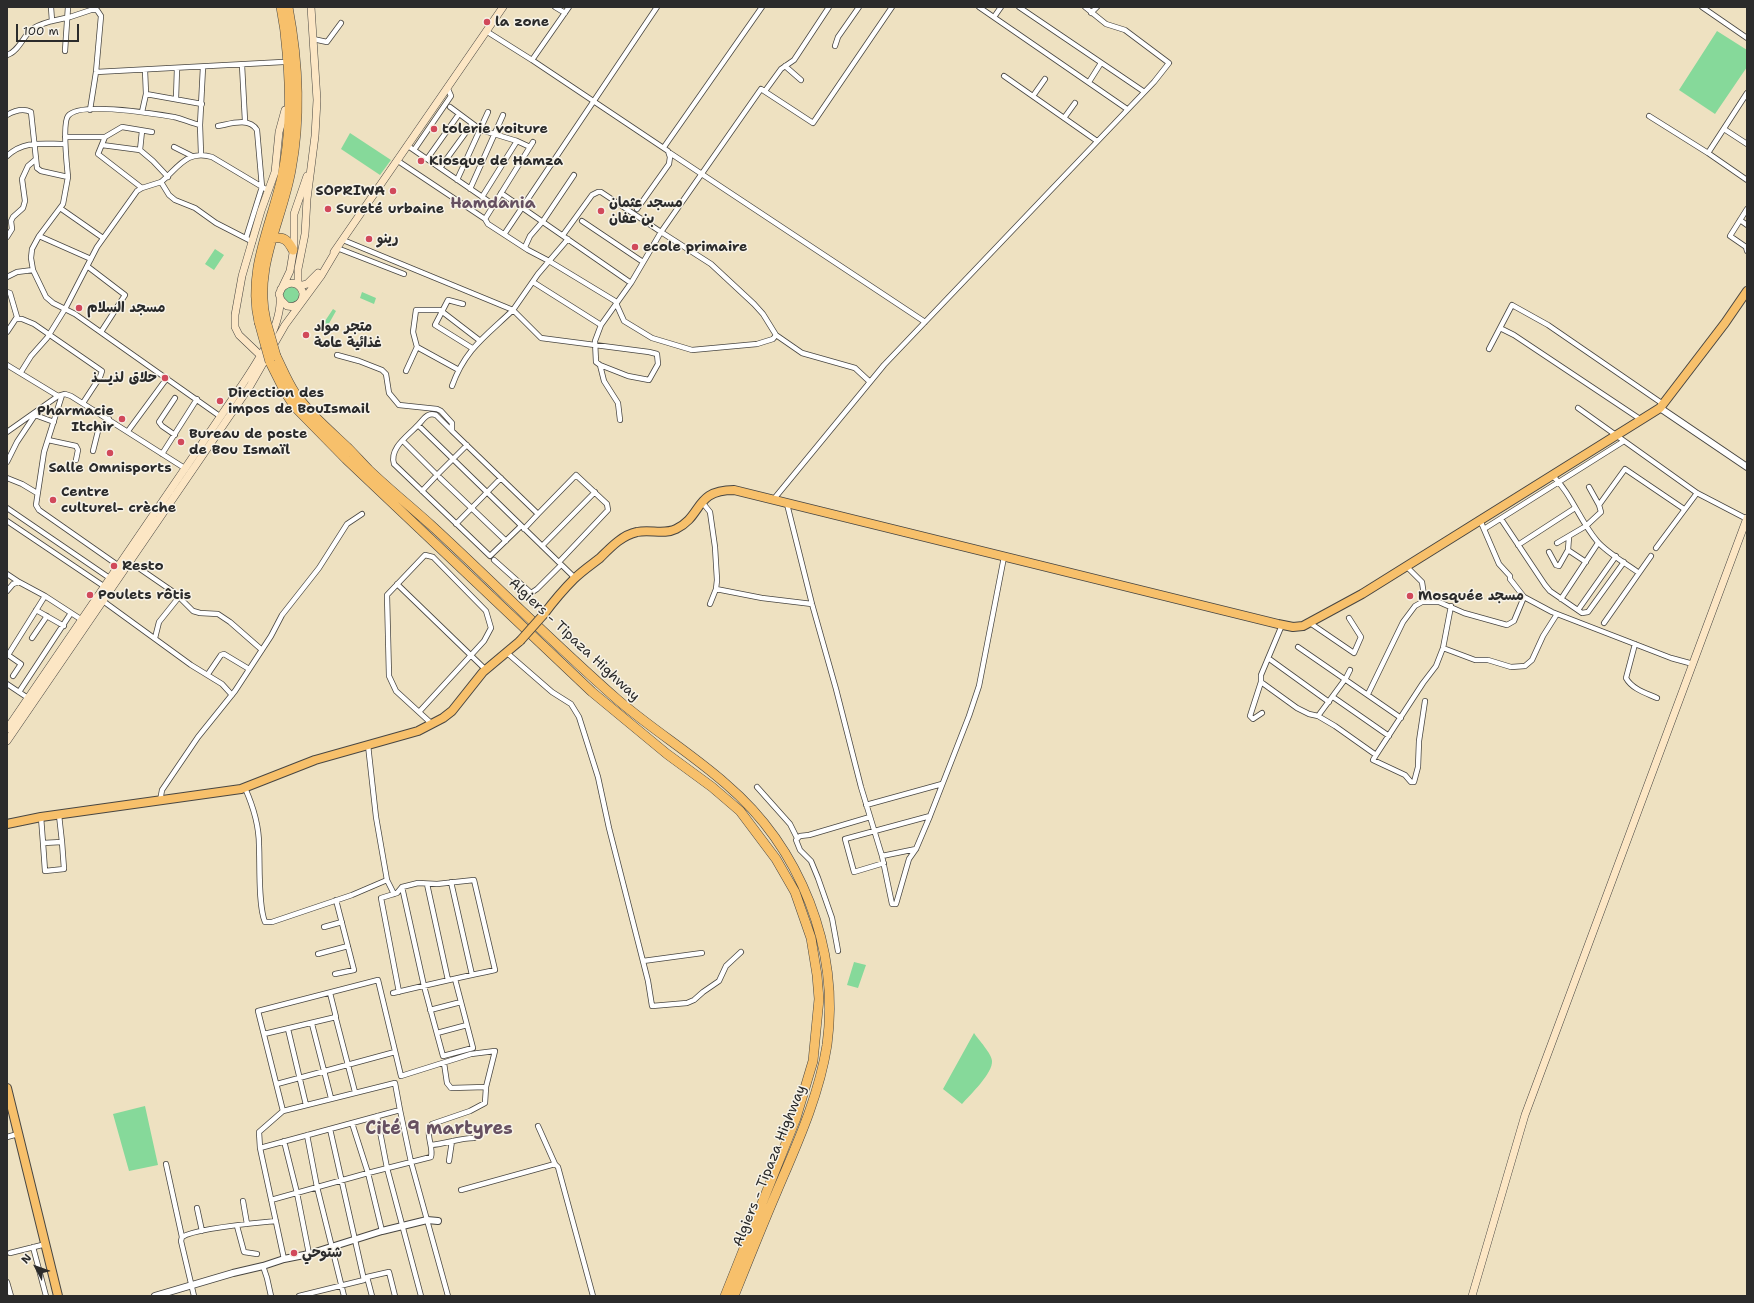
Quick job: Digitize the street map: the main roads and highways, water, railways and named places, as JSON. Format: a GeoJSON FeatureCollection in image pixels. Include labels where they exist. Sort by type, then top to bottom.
{"type":"FeatureCollection","features":[{"type":"Feature","properties":{"kind":"highway"},"geometry":{"type":"LineString","coordinates":[[275,7],[283,62],[287,151]]}},
{"type":"Feature","properties":{"kind":"highway","name":"Algiers - Tipaza Highway"},"geometry":{"type":"LineString","coordinates":[[281,7],[290,83],[290,128],[287,151],[278,193],[258,261],[256,291],[273,359],[285,392],[295,407],[341,455],[592,692],[667,754],[712,787],[740,811],[776,859],[795,892],[811,938],[817,975],[818,1006],[813,1061],[796,1118],[725,1296]]}},
{"type":"Feature","properties":{"kind":"highway","name":"Algiers - Tipaza Highway"},"geometry":{"type":"LineString","coordinates":[[263,322],[263,289],[267,258],[292,164],[297,124],[295,63],[288,7]]}},
{"type":"Feature","properties":{"kind":"highway"},"geometry":{"type":"LineString","coordinates":[[285,192],[293,176],[302,125],[302,83],[292,7]]}},
{"type":"Feature","properties":{"kind":"highway"},"geometry":{"type":"LineString","coordinates":[[272,238],[285,238],[293,250]]}},
{"type":"Feature","properties":{"kind":"highway","name":"Algiers - Tipaza Highway"},"geometry":{"type":"LineString","coordinates":[[273,359],[289,384],[318,421],[369,470],[429,523],[598,683],[656,732],[702,765],[734,791],[764,822],[785,851],[798,876],[818,925],[826,959],[829,999],[829,1024],[826,1048],[812,1104],[734,1296]]}},
{"type":"Feature","properties":{"kind":"main road"},"geometry":{"type":"LineString","coordinates":[[280,297],[285,305],[290,307],[296,306],[301,302],[303,293],[298,285],[298,269],[304,234],[313,155],[316,100],[312,7]]}},
{"type":"Feature","properties":{"kind":"main road"},"geometry":{"type":"LineString","coordinates":[[7,741],[250,386],[285,325],[321,276],[343,240],[398,161],[411,148],[431,111],[502,7]]}},
{"type":"Feature","properties":{"kind":"main road"},"geometry":{"type":"LineString","coordinates":[[260,355],[239,335],[235,322],[235,311],[242,276],[253,242],[265,189],[275,172],[279,132],[285,110]]}},
{"type":"Feature","properties":{"kind":"main road"},"geometry":{"type":"LineString","coordinates":[[7,730],[186,469],[260,355],[279,314],[281,289],[290,271],[293,250],[294,210],[313,155]]}},
{"type":"Feature","properties":{"kind":"main road"},"geometry":{"type":"LineString","coordinates":[[281,289],[287,284],[304,286],[310,282],[337,249]]}},
{"type":"Feature","properties":{"kind":"main road"},"geometry":{"type":"LineString","coordinates":[[7,824],[40,817],[245,788],[315,760],[418,731],[452,711],[486,670],[520,641],[575,578],[626,536],[637,532],[667,531],[676,529],[683,525],[702,501],[711,494],[722,490],[734,490],[773,501],[1282,625],[1293,627],[1303,626],[1362,594],[1661,406],[1725,323],[1747,291]]}},
{"type":"Feature","properties":{"kind":"main road"},"geometry":{"type":"LineString","coordinates":[[1472,1296],[1525,1115],[1747,519]]}},
{"type":"Feature","properties":{"kind":"main road"},"geometry":{"type":"LineString","coordinates":[[7,1088],[46,1244],[57,1296]]}},
{"type":"Feature","properties":{"kind":"place","name":"la zone"},"geometry":{"type":"Point","coordinates":[487,22]}},
{"type":"Feature","properties":{"kind":"place","name":"tolerie voiture"},"geometry":{"type":"Point","coordinates":[434,129]}},
{"type":"Feature","properties":{"kind":"place","name":"Kiosque de Hamza"},"geometry":{"type":"Point","coordinates":[421,161]}},
{"type":"Feature","properties":{"kind":"place","name":"SOPRIWA"},"geometry":{"type":"Point","coordinates":[393,191]}},
{"type":"Feature","properties":{"kind":"place","name":"Sureté urbaine"},"geometry":{"type":"Point","coordinates":[328,209]}},
{"type":"Feature","properties":{"kind":"place","name":"مسجد عثمان بن عفان"},"geometry":{"type":"Point","coordinates":[601,211]}},
{"type":"Feature","properties":{"kind":"place","name":"رينو"},"geometry":{"type":"Point","coordinates":[369,239]}},
{"type":"Feature","properties":{"kind":"place","name":"ecole primaire"},"geometry":{"type":"Point","coordinates":[635,247]}},
{"type":"Feature","properties":{"kind":"place","name":"مسجد السلام"},"geometry":{"type":"Point","coordinates":[79,308]}},
{"type":"Feature","properties":{"kind":"place","name":"متجر مواد غذائية عامة"},"geometry":{"type":"Point","coordinates":[306,335]}},
{"type":"Feature","properties":{"kind":"place","name":"حلاق لذيـــذ"},"geometry":{"type":"Point","coordinates":[165,378]}},
{"type":"Feature","properties":{"kind":"place","name":"Direction des impos de BouIsmail"},"geometry":{"type":"Point","coordinates":[220,401]}},
{"type":"Feature","properties":{"kind":"place","name":"Pharmacie Itchir"},"geometry":{"type":"Point","coordinates":[122,419]}},
{"type":"Feature","properties":{"kind":"place","name":"Bureau de poste de Bou Ismaïl"},"geometry":{"type":"Point","coordinates":[181,442]}},
{"type":"Feature","properties":{"kind":"place","name":"Salle Omnisports"},"geometry":{"type":"Point","coordinates":[110,453]}},
{"type":"Feature","properties":{"kind":"place","name":"Centre culturel- crèche"},"geometry":{"type":"Point","coordinates":[53,500]}},
{"type":"Feature","properties":{"kind":"place","name":"Resto"},"geometry":{"type":"Point","coordinates":[114,566]}},
{"type":"Feature","properties":{"kind":"place","name":"Poulets rôtis"},"geometry":{"type":"Point","coordinates":[90,595]}},
{"type":"Feature","properties":{"kind":"place","name":"Mosquée مسجد"},"geometry":{"type":"Point","coordinates":[1410,596]}},
{"type":"Feature","properties":{"kind":"place","name":"شتوحي"},"geometry":{"type":"Point","coordinates":[294,1253]}},
{"type":"Feature","properties":{"kind":"district","name":"Hamdania"},"geometry":{"type":"Point","coordinates":[493,204]}},
{"type":"Feature","properties":{"kind":"district","name":"Cité 9 martyres"},"geometry":{"type":"Point","coordinates":[439,1129]}}]}
